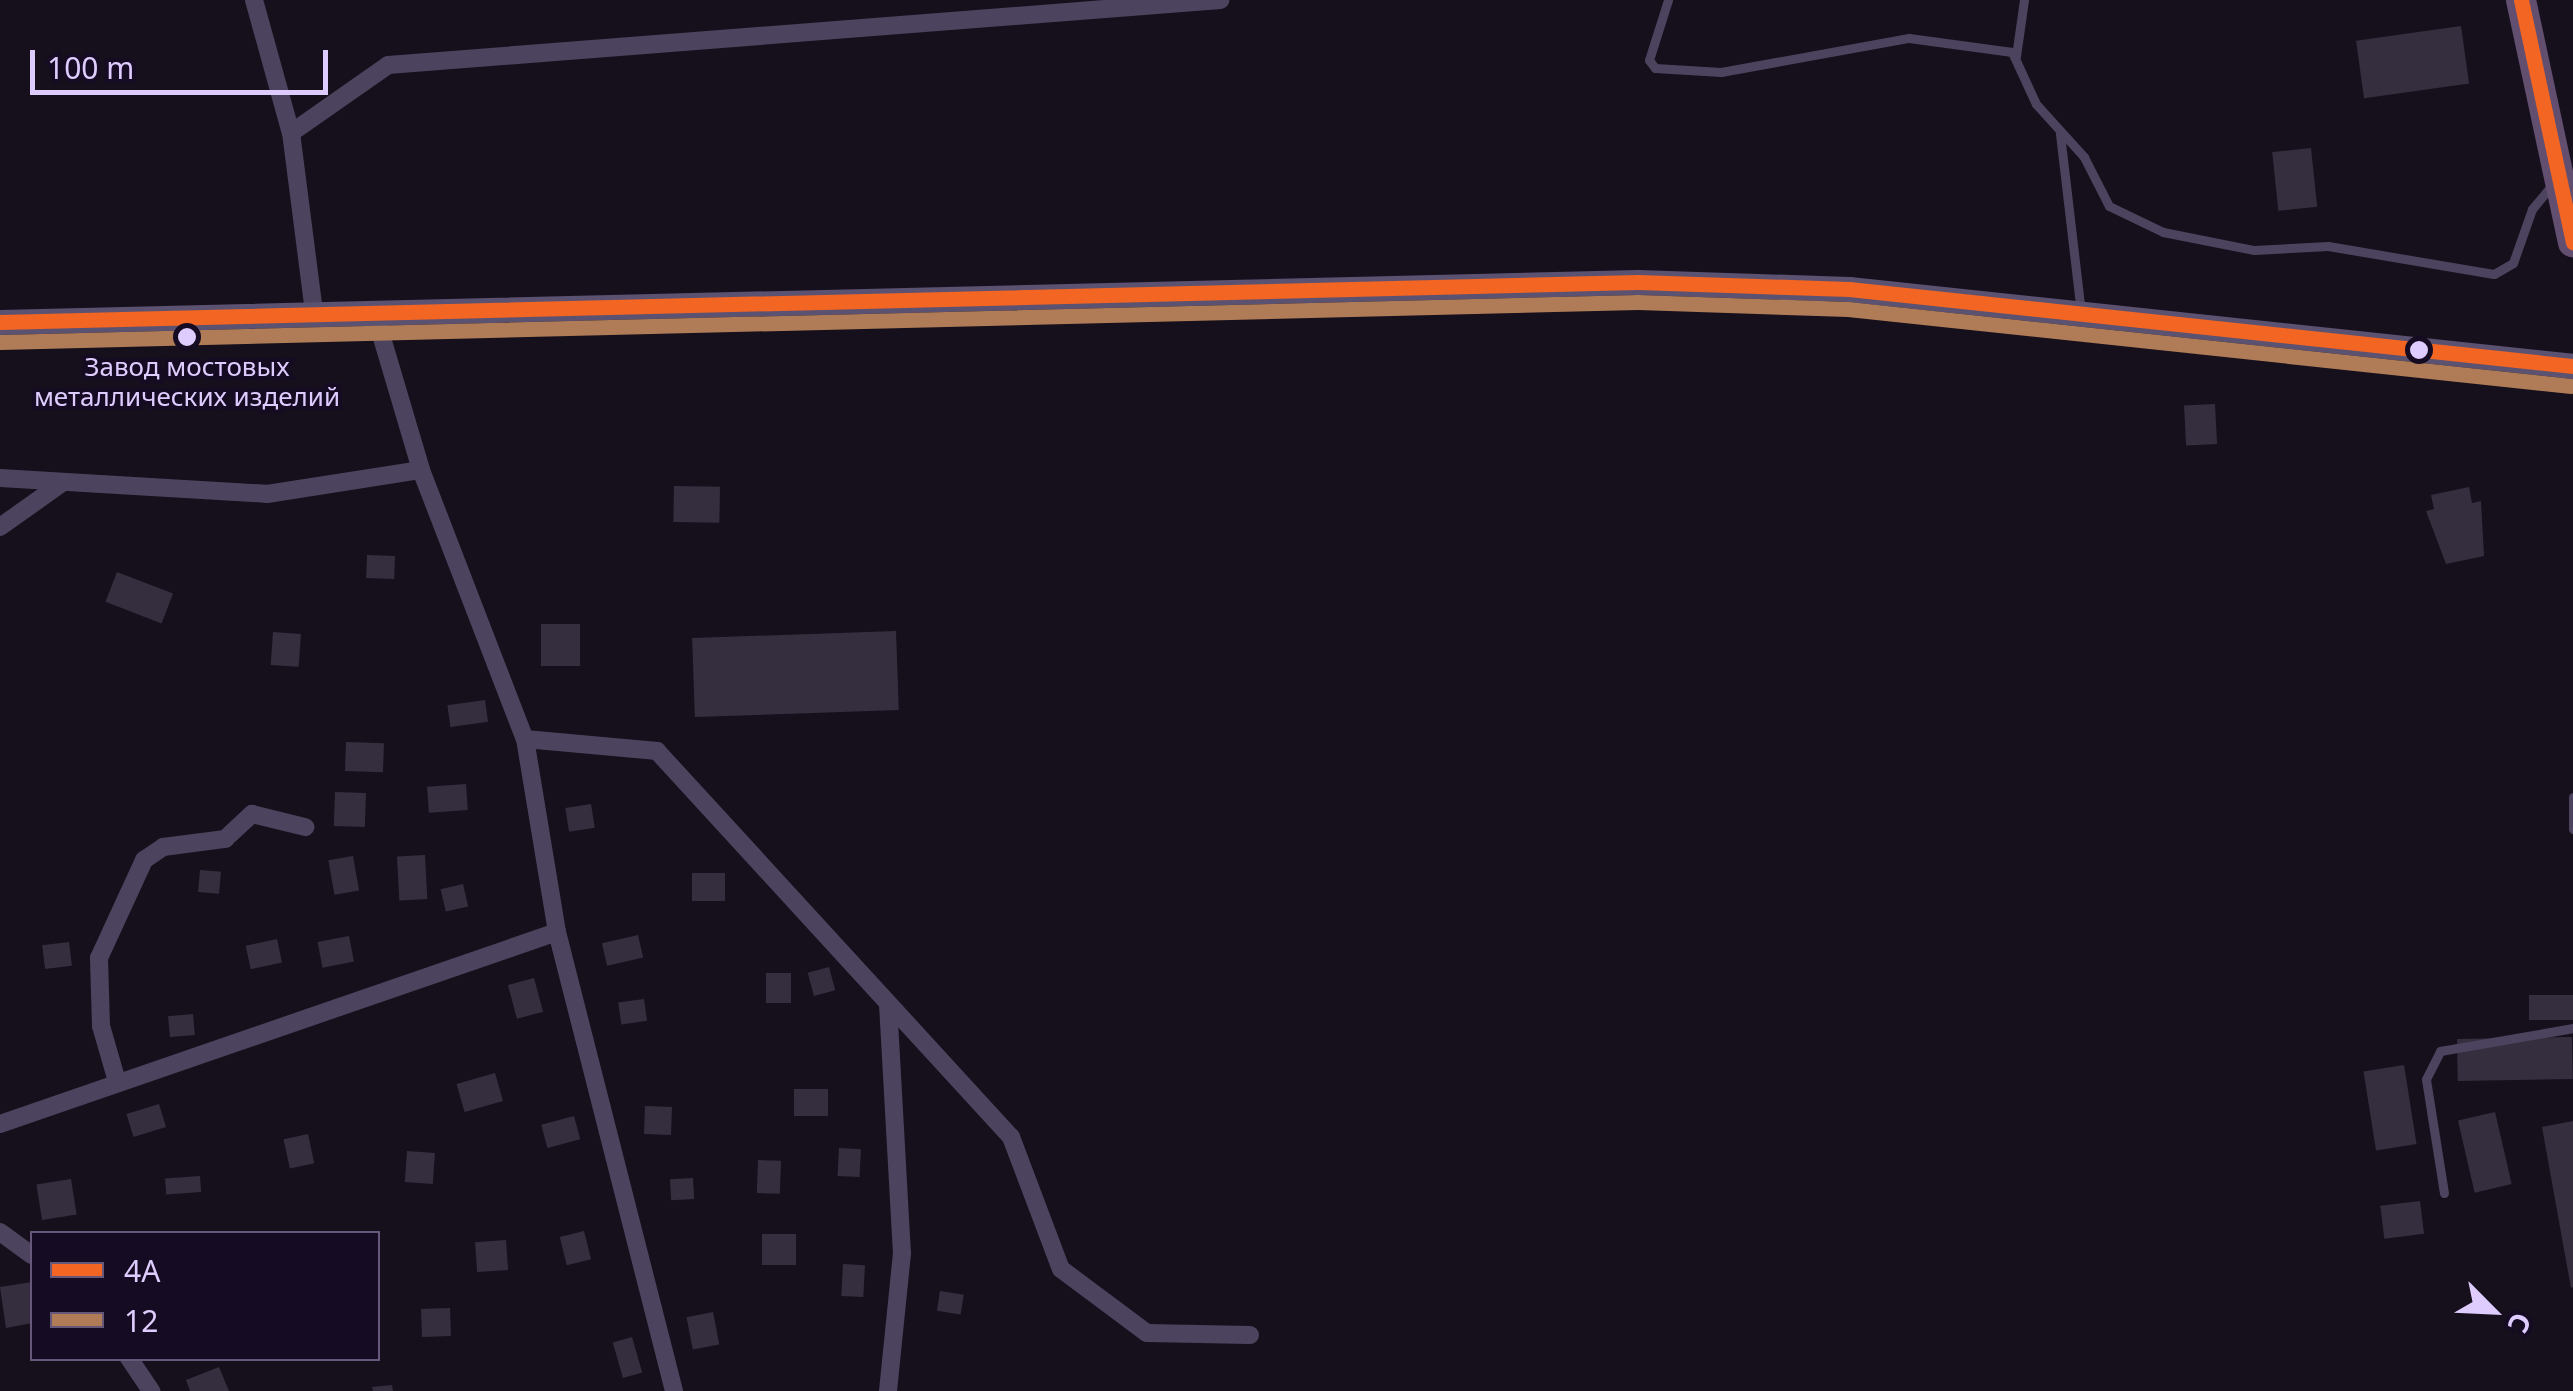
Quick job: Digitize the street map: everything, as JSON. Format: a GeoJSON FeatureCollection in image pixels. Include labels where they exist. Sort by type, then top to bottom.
{"type":"FeatureCollection","features":[{"type":"Feature","properties":{"kind":"main road"},"geometry":{"type":"LineString","coordinates":[[2521,0],[2573,242]]}},
{"type":"Feature","properties":{"kind":"main road"},"geometry":{"type":"LineString","coordinates":[[0,322],[1638,282],[1849,289],[2573,366]]}},
{"type":"Feature","properties":{"kind":"street"},"geometry":{"type":"LineString","coordinates":[[254,0],[291,133],[314,312]]}},
{"type":"Feature","properties":{"kind":"street"},"geometry":{"type":"LineString","coordinates":[[291,133],[388,65],[1220,0]]}},
{"type":"Feature","properties":{"kind":"street"},"geometry":{"type":"LineString","coordinates":[[374,311],[422,470],[525,739],[556,932],[674,1391]]}},
{"type":"Feature","properties":{"kind":"street"},"geometry":{"type":"LineString","coordinates":[[0,478],[267,494],[422,470]]}},
{"type":"Feature","properties":{"kind":"street"},"geometry":{"type":"LineString","coordinates":[[0,526],[62,483]]}},
{"type":"Feature","properties":{"kind":"street"},"geometry":{"type":"LineString","coordinates":[[525,739],[657,751],[1011,1137],[1061,1269],[1146,1334],[1250,1336]]}},
{"type":"Feature","properties":{"kind":"street"},"geometry":{"type":"LineString","coordinates":[[116,1078],[101,1026],[99,958],[144,860],[163,847],[225,839],[252,814],[305,827]]}},
{"type":"Feature","properties":{"kind":"street"},"geometry":{"type":"LineString","coordinates":[[0,1124],[116,1078],[270,1035],[556,932]]}},
{"type":"Feature","properties":{"kind":"street"},"geometry":{"type":"LineString","coordinates":[[888,1004],[902,1254],[888,1391]]}},
{"type":"Feature","properties":{"kind":"street"},"geometry":{"type":"LineString","coordinates":[[0,1232],[30,1254]]}},
{"type":"Feature","properties":{"kind":"street"},"geometry":{"type":"LineString","coordinates":[[131,1361],[151,1391]]}},
{"type":"Feature","properties":{"kind":"lane"},"geometry":{"type":"LineString","coordinates":[[1668,0],[1649,60],[1655,68],[1721,72],[1909,38],[2016,56]]}},
{"type":"Feature","properties":{"kind":"lane"},"geometry":{"type":"LineString","coordinates":[[2024,0],[2016,56],[2036,104],[2060,130],[2109,206],[2132,223],[2254,250],[2328,246],[2494,274],[2513,263],[2532,208],[2559,180]]}},
{"type":"Feature","properties":{"kind":"lane"},"geometry":{"type":"LineString","coordinates":[[2060,130],[2079,235],[2081,314]]}},
{"type":"Feature","properties":{"kind":"lane"},"geometry":{"type":"LineString","coordinates":[[2573,797],[2573,829]]}},
{"type":"Feature","properties":{"kind":"lane"},"geometry":{"type":"LineString","coordinates":[[2444,1193],[2426,1079],[2440,1051],[2573,1028]]}},
{"type":"Feature","properties":{"kind":"building"},"geometry":{"type":"Polygon","coordinates":[[[2461,26],[2469,83],[2364,98],[2356,41],[2461,26]]]}},
{"type":"Feature","properties":{"kind":"building"},"geometry":{"type":"Polygon","coordinates":[[[2311,148],[2317,207],[2278,211],[2272,152],[2311,148]]]}},
{"type":"Feature","properties":{"kind":"building"},"geometry":{"type":"Polygon","coordinates":[[[2215,404],[2217,444],[2186,446],[2184,406],[2215,404]]]}},
{"type":"Feature","properties":{"kind":"building"},"geometry":{"type":"Polygon","coordinates":[[[674,486],[720,487],[719,523],[673,522],[674,486]]]}},
{"type":"Feature","properties":{"kind":"building"},"geometry":{"type":"Polygon","coordinates":[[[2469,487],[2472,503],[2481,501],[2484,556],[2446,564],[2426,511],[2434,509],[2431,495],[2469,487]]]}},
{"type":"Feature","properties":{"kind":"building"},"geometry":{"type":"Polygon","coordinates":[[[367,555],[395,556],[394,579],[366,578],[367,555]]]}},
{"type":"Feature","properties":{"kind":"building"},"geometry":{"type":"Polygon","coordinates":[[[117,572],[173,594],[162,623],[106,602],[117,572]]]}},
{"type":"Feature","properties":{"kind":"building"},"geometry":{"type":"Polygon","coordinates":[[[541,624],[580,624],[580,666],[541,666],[541,624]]]}},
{"type":"Feature","properties":{"kind":"building"},"geometry":{"type":"Polygon","coordinates":[[[896,631],[899,710],[695,717],[692,638],[896,631]]]}},
{"type":"Feature","properties":{"kind":"building"},"geometry":{"type":"Polygon","coordinates":[[[273,632],[301,634],[299,667],[271,665],[273,632]]]}},
{"type":"Feature","properties":{"kind":"building"},"geometry":{"type":"Polygon","coordinates":[[[485,700],[488,722],[450,727],[447,705],[485,700]]]}},
{"type":"Feature","properties":{"kind":"building"},"geometry":{"type":"Polygon","coordinates":[[[346,742],[384,743],[383,772],[345,771],[346,742]]]}},
{"type":"Feature","properties":{"kind":"building"},"geometry":{"type":"Polygon","coordinates":[[[466,784],[468,810],[429,813],[427,787],[466,784]]]}},
{"type":"Feature","properties":{"kind":"building"},"geometry":{"type":"Polygon","coordinates":[[[335,792],[366,793],[365,827],[334,826],[335,792]]]}},
{"type":"Feature","properties":{"kind":"building"},"geometry":{"type":"Polygon","coordinates":[[[591,804],[595,828],[569,832],[565,808],[591,804]]]}},
{"type":"Feature","properties":{"kind":"building"},"geometry":{"type":"Polygon","coordinates":[[[425,855],[427,899],[399,900],[397,856],[425,855]]]}},
{"type":"Feature","properties":{"kind":"building"},"geometry":{"type":"Polygon","coordinates":[[[353,856],[359,890],[334,895],[328,860],[353,856]]]}},
{"type":"Feature","properties":{"kind":"building"},"geometry":{"type":"Polygon","coordinates":[[[200,870],[221,872],[219,894],[198,892],[200,870]]]}},
{"type":"Feature","properties":{"kind":"building"},"geometry":{"type":"Polygon","coordinates":[[[692,873],[725,873],[725,901],[692,901],[692,873]]]}},
{"type":"Feature","properties":{"kind":"building"},"geometry":{"type":"Polygon","coordinates":[[[463,884],[468,906],[446,912],[441,889],[463,884]]]}},
{"type":"Feature","properties":{"kind":"building"},"geometry":{"type":"Polygon","coordinates":[[[638,935],[643,957],[607,966],[602,943],[638,935]]]}},
{"type":"Feature","properties":{"kind":"building"},"geometry":{"type":"Polygon","coordinates":[[[349,936],[354,962],[323,968],[318,942],[349,936]]]}},
{"type":"Feature","properties":{"kind":"building"},"geometry":{"type":"Polygon","coordinates":[[[277,939],[282,962],[251,969],[246,946],[277,939]]]}},
{"type":"Feature","properties":{"kind":"building"},"geometry":{"type":"Polygon","coordinates":[[[69,942],[72,966],[45,969],[42,945],[69,942]]]}},
{"type":"Feature","properties":{"kind":"building"},"geometry":{"type":"Polygon","coordinates":[[[829,967],[835,990],[814,996],[808,973],[829,967]]]}},
{"type":"Feature","properties":{"kind":"building"},"geometry":{"type":"Polygon","coordinates":[[[766,973],[791,973],[791,1003],[766,1003],[766,973]]]}},
{"type":"Feature","properties":{"kind":"building"},"geometry":{"type":"Polygon","coordinates":[[[534,978],[543,1012],[517,1019],[508,985],[534,978]]]}},
{"type":"Feature","properties":{"kind":"building"},"geometry":{"type":"Polygon","coordinates":[[[2529,995],[2573,995],[2573,1020],[2529,1020],[2529,995]]]}},
{"type":"Feature","properties":{"kind":"building"},"geometry":{"type":"Polygon","coordinates":[[[644,999],[647,1021],[621,1024],[618,1003],[644,999]]]}},
{"type":"Feature","properties":{"kind":"building"},"geometry":{"type":"Polygon","coordinates":[[[193,1014],[195,1035],[170,1037],[168,1016],[193,1014]]]}},
{"type":"Feature","properties":{"kind":"building"},"geometry":{"type":"Polygon","coordinates":[[[2572,1037],[2573,1079],[2458,1081],[2457,1039],[2572,1037]]]}},
{"type":"Feature","properties":{"kind":"building"},"geometry":{"type":"Polygon","coordinates":[[[2404,1065],[2417,1144],[2376,1150],[2364,1071],[2404,1065]]]}},
{"type":"Feature","properties":{"kind":"building"},"geometry":{"type":"Polygon","coordinates":[[[495,1073],[503,1101],[465,1112],[457,1084],[495,1073]]]}},
{"type":"Feature","properties":{"kind":"building"},"geometry":{"type":"Polygon","coordinates":[[[794,1089],[828,1089],[828,1116],[794,1116],[794,1089]]]}},
{"type":"Feature","properties":{"kind":"building"},"geometry":{"type":"Polygon","coordinates":[[[159,1104],[166,1127],[134,1137],[126,1114],[159,1104]]]}},
{"type":"Feature","properties":{"kind":"building"},"geometry":{"type":"Polygon","coordinates":[[[645,1106],[672,1107],[671,1135],[644,1134],[645,1106]]]}},
{"type":"Feature","properties":{"kind":"building"},"geometry":{"type":"Polygon","coordinates":[[[2495,1112],[2512,1184],[2475,1193],[2458,1121],[2495,1112]]]}},
{"type":"Feature","properties":{"kind":"building"},"geometry":{"type":"Polygon","coordinates":[[[574,1116],[580,1139],[547,1148],[541,1125],[574,1116]]]}},
{"type":"Feature","properties":{"kind":"building"},"geometry":{"type":"Polygon","coordinates":[[[2573,1121],[2573,1287],[2571,1288],[2542,1127],[2573,1121]]]}},
{"type":"Feature","properties":{"kind":"building"},"geometry":{"type":"Polygon","coordinates":[[[308,1134],[314,1163],[290,1169],[284,1139],[308,1134]]]}},
{"type":"Feature","properties":{"kind":"building"},"geometry":{"type":"Polygon","coordinates":[[[839,1148],[861,1149],[860,1177],[838,1176],[839,1148]]]}},
{"type":"Feature","properties":{"kind":"building"},"geometry":{"type":"Polygon","coordinates":[[[407,1151],[435,1153],[433,1184],[405,1182],[407,1151]]]}},
{"type":"Feature","properties":{"kind":"building"},"geometry":{"type":"Polygon","coordinates":[[[758,1160],[781,1161],[780,1194],[757,1193],[758,1160]]]}},
{"type":"Feature","properties":{"kind":"building"},"geometry":{"type":"Polygon","coordinates":[[[200,1176],[201,1192],[166,1194],[165,1178],[200,1176]]]}},
{"type":"Feature","properties":{"kind":"building"},"geometry":{"type":"Polygon","coordinates":[[[693,1178],[694,1199],[671,1200],[670,1179],[693,1178]]]}},
{"type":"Feature","properties":{"kind":"building"},"geometry":{"type":"Polygon","coordinates":[[[71,1179],[77,1215],[42,1220],[36,1184],[71,1179]]]}},
{"type":"Feature","properties":{"kind":"building"},"geometry":{"type":"Polygon","coordinates":[[[2420,1201],[2424,1234],[2384,1239],[2380,1206],[2420,1201]]]}},
{"type":"Feature","properties":{"kind":"building"},"geometry":{"type":"Polygon","coordinates":[[[584,1231],[591,1259],[567,1265],[560,1237],[584,1231]]]}},
{"type":"Feature","properties":{"kind":"building"},"geometry":{"type":"Polygon","coordinates":[[[762,1234],[796,1234],[796,1265],[762,1265],[762,1234]]]}},
{"type":"Feature","properties":{"kind":"building"},"geometry":{"type":"Polygon","coordinates":[[[506,1240],[508,1270],[477,1272],[475,1242],[506,1240]]]}},
{"type":"Feature","properties":{"kind":"building"},"geometry":{"type":"Polygon","coordinates":[[[843,1264],[865,1265],[863,1297],[841,1296],[843,1264]]]}},
{"type":"Feature","properties":{"kind":"building"},"geometry":{"type":"Polygon","coordinates":[[[30,1282],[30,1323],[6,1328],[0,1287],[30,1282]]]}},
{"type":"Feature","properties":{"kind":"building"},"geometry":{"type":"Polygon","coordinates":[[[940,1291],[964,1295],[961,1315],[937,1311],[940,1291]]]}},
{"type":"Feature","properties":{"kind":"building"},"geometry":{"type":"Polygon","coordinates":[[[450,1308],[451,1336],[422,1337],[421,1309],[450,1308]]]}},
{"type":"Feature","properties":{"kind":"building"},"geometry":{"type":"Polygon","coordinates":[[[713,1312],[719,1344],[693,1350],[686,1317],[713,1312]]]}},
{"type":"Feature","properties":{"kind":"building"},"geometry":{"type":"Polygon","coordinates":[[[632,1337],[642,1373],[623,1378],[613,1343],[632,1337]]]}},
{"type":"Feature","properties":{"kind":"building"},"geometry":{"type":"Polygon","coordinates":[[[219,1367],[229,1391],[190,1391],[186,1380],[219,1367]]]}},
{"type":"Feature","properties":{"kind":"building"},"geometry":{"type":"Polygon","coordinates":[[[392,1385],[393,1391],[373,1391],[372,1387],[392,1385]]]}},
{"type":"Feature","properties":{"kind":"transit line","name":"4А"},"geometry":{"type":"LineString","coordinates":[[2521,0],[2573,242]]}},
{"type":"Feature","properties":{"kind":"transit line","name":"4А"},"geometry":{"type":"LineString","coordinates":[[0,322],[1638,282],[1849,289],[2573,366]]}},
{"type":"Feature","properties":{"kind":"transit line","name":"12"},"geometry":{"type":"LineString","coordinates":[[0,342],[1638,302],[1848,309],[2571,386]]}},
{"type":"Feature","properties":{"kind":"place","name":"Завод мостовых металлических изделий"},"geometry":{"type":"Point","coordinates":[187,337]}}]}
